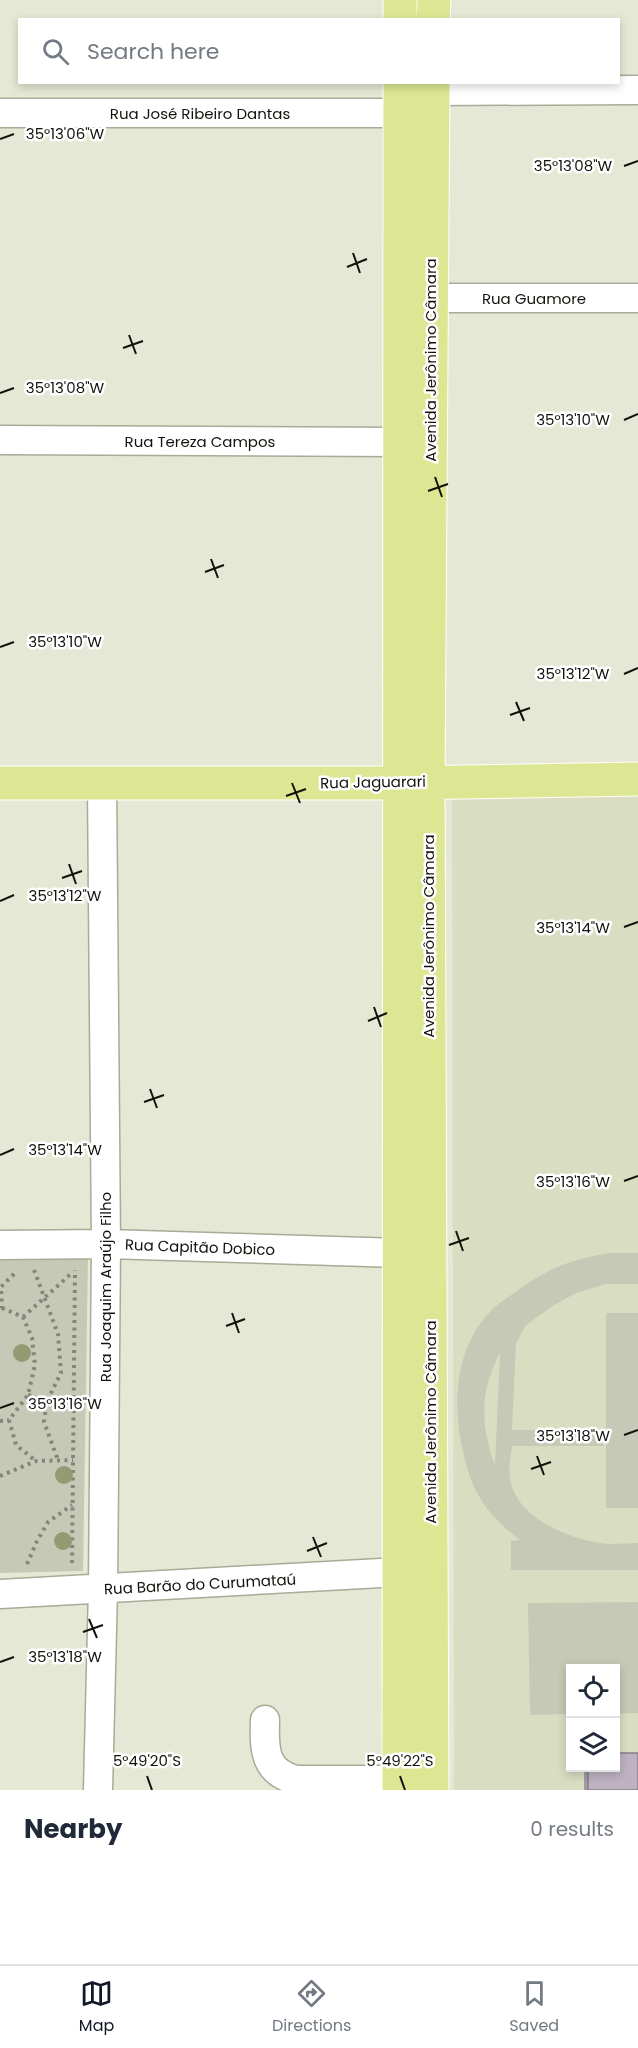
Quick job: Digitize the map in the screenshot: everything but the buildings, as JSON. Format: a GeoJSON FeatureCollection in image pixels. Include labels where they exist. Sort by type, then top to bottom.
{"type":"FeatureCollection","features":[{"type":"Feature","properties":{"kind":"main road"},"geometry":{"type":"LineString","coordinates":[[400,0],[400,18]]}},
{"type":"Feature","properties":{"kind":"main road"},"geometry":{"type":"LineString","coordinates":[[433,18],[434,0]]}},
{"type":"Feature","properties":{"kind":"main road","name":"Avenida Jerônimo Câmara"},"geometry":{"type":"LineString","coordinates":[[399,1785],[399,1253],[430,298],[433,87]]}},
{"type":"Feature","properties":{"kind":"main road","name":"Avenida Jerônimo Câmara"},"geometry":{"type":"LineString","coordinates":[[400,98],[400,442],[414,782],[432,1790]]}},
{"type":"Feature","properties":{"kind":"main road","name":"Rua Jaguarari"},"geometry":{"type":"LineString","coordinates":[[0,783],[638,779]]}},
{"type":"Feature","properties":{"kind":"street"},"geometry":{"type":"LineString","coordinates":[[433,87],[638,90]]}},
{"type":"Feature","properties":{"kind":"street","name":"Rua José Ribeiro Dantas"},"geometry":{"type":"LineString","coordinates":[[0,112],[400,98]]}},
{"type":"Feature","properties":{"kind":"street","name":"Rua Guamore"},"geometry":{"type":"LineString","coordinates":[[430,298],[638,298]]}},
{"type":"Feature","properties":{"kind":"street","name":"Rua Tereza Campos"},"geometry":{"type":"LineString","coordinates":[[0,440],[400,442]]}},
{"type":"Feature","properties":{"kind":"street","name":"Rua Joaquim Araújo Filho"},"geometry":{"type":"LineString","coordinates":[[98,1790],[103,1589],[106,1244],[102,783]]}},
{"type":"Feature","properties":{"kind":"street","name":"Rua Capitão Dobico"},"geometry":{"type":"LineString","coordinates":[[5,1258],[106,1244],[399,1253]]}},
{"type":"Feature","properties":{"kind":"street","name":"Rua Barão do Curumataú"},"geometry":{"type":"LineString","coordinates":[[0,1594],[399,1572]]}},
{"type":"Feature","properties":{"kind":"street"},"geometry":{"type":"LineString","coordinates":[[265,1720],[264,1740],[267,1755],[273,1768],[284,1777],[296,1780],[399,1785]]}},
{"type":"Feature","properties":{"kind":"path"},"geometry":{"type":"LineString","coordinates":[[0,1421],[9,1420],[27,1395],[35,1365],[32,1338],[23,1317],[1,1308],[0,1287],[18,1270],[5,1258]]}},
{"type":"Feature","properties":{"kind":"path"},"geometry":{"type":"LineString","coordinates":[[26,1270],[45,1270]]}},
{"type":"Feature","properties":{"kind":"path"},"geometry":{"type":"LineString","coordinates":[[34,1270],[58,1334],[61,1373],[47,1401],[44,1422],[58,1460]]}},
{"type":"Feature","properties":{"kind":"path"},"geometry":{"type":"LineString","coordinates":[[65,1270],[75,1270]]}},
{"type":"Feature","properties":{"kind":"path"},"geometry":{"type":"LineString","coordinates":[[23,1317],[75,1270]]}},
{"type":"Feature","properties":{"kind":"path"},"geometry":{"type":"LineString","coordinates":[[61,1563],[72,1563],[75,1270]]}},
{"type":"Feature","properties":{"kind":"path"},"geometry":{"type":"LineString","coordinates":[[27,1395],[74,1410]]}},
{"type":"Feature","properties":{"kind":"path"},"geometry":{"type":"LineString","coordinates":[[9,1420],[16,1445],[36,1461]]}},
{"type":"Feature","properties":{"kind":"path"},"geometry":{"type":"LineString","coordinates":[[0,1476],[36,1461],[73,1460]]}},
{"type":"Feature","properties":{"kind":"path"},"geometry":{"type":"LineString","coordinates":[[0,1467],[5,1473]]}},
{"type":"Feature","properties":{"kind":"path"},"geometry":{"type":"LineString","coordinates":[[27,1564],[48,1522],[72,1505]]}},
{"type":"Feature","properties":{"kind":"path"},"geometry":{"type":"LineString","coordinates":[[18,1564],[39,1564]]}},
{"type":"Feature","properties":{"kind":"shaded area"},"geometry":{"type":"Polygon","coordinates":[[[452,788],[638,789],[638,1790],[454,1790],[452,788]]]}},
{"type":"Feature","properties":{"kind":"shaded area"},"geometry":{"type":"Polygon","coordinates":[[[609,1253],[638,1253],[638,1284],[606,1284],[576,1293],[554,1305],[525,1326],[516,1344],[512,1430],[603,1430],[603,1446],[512,1446],[509,1475],[514,1492],[522,1504],[532,1515],[559,1531],[600,1543],[638,1543],[638,1570],[511,1570],[511,1541],[520,1540],[496,1519],[480,1497],[469,1473],[461,1442],[457,1405],[461,1369],[473,1336],[495,1307],[532,1280],[553,1269],[573,1261],[609,1253]],[[500,1354],[490,1376],[484,1407],[486,1430],[495,1464],[500,1354]]]}},
{"type":"Feature","properties":{"kind":"shaded area"},"geometry":{"type":"Polygon","coordinates":[[[88,1256],[83,1571],[0,1573],[0,1257],[88,1256]]]}},
{"type":"Feature","properties":{"kind":"shaded area"},"geometry":{"type":"Polygon","coordinates":[[[606,1313],[638,1313],[638,1508],[606,1508],[606,1313]]]}},
{"type":"Feature","properties":{"kind":"shaded area"},"geometry":{"type":"Polygon","coordinates":[[[638,1602],[638,1713],[620,1714],[620,1664],[566,1664],[566,1714],[530,1715],[528,1603],[638,1602]]]}}]}
